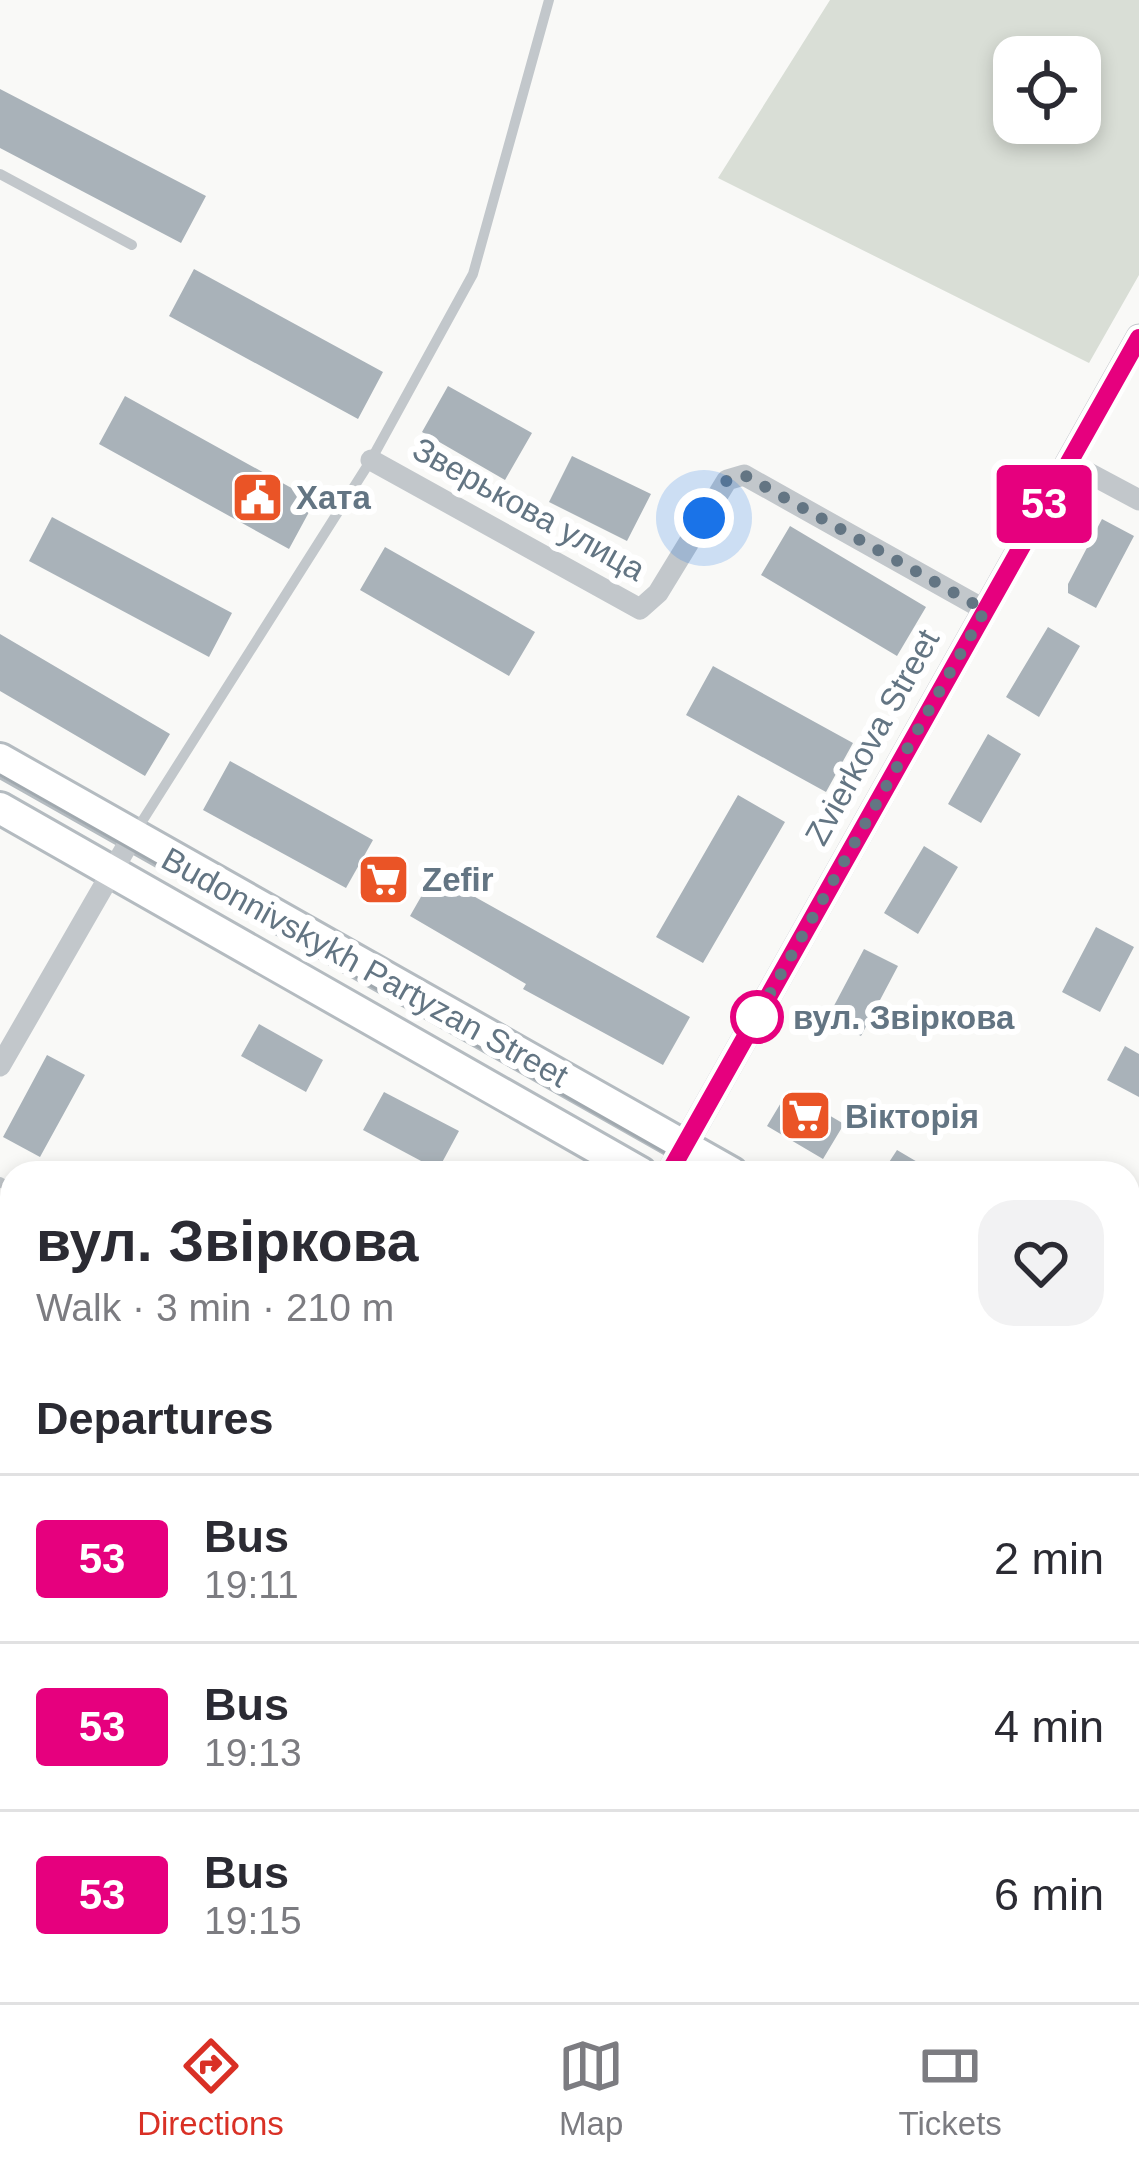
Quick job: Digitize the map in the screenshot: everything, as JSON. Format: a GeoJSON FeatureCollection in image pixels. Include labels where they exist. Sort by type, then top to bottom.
{"type":"FeatureCollection","features":[{"type":"Feature","properties":{"kind":"main road","name":"Budonnivskykh Partyzan Street"},"geometry":{"type":"LineString","coordinates":[[0,759],[677,1160]]}},
{"type":"Feature","properties":{"kind":"main road","name":"Budonnivskykh Partyzan Street"},"geometry":{"type":"LineString","coordinates":[[0,808],[620,1161]]}},
{"type":"Feature","properties":{"kind":"street","name":"Zvierkova Street"},"geometry":{"type":"LineString","coordinates":[[677,1160],[1139,338]]}},
{"type":"Feature","properties":{"kind":"street","name":"Зверькова улица"},"geometry":{"type":"LineString","coordinates":[[371,460],[640,609],[658,593],[727,480],[744,475],[985,610]]}},
{"type":"Feature","properties":{"kind":"street"},"geometry":{"type":"LineString","coordinates":[[1068,462],[1139,500]]}},
{"type":"Feature","properties":{"kind":"street"},"geometry":{"type":"LineString","coordinates":[[0,1066],[132,837]]}},
{"type":"Feature","properties":{"kind":"lane"},"geometry":{"type":"LineString","coordinates":[[132,837],[371,460],[473,274],[549,0]]}},
{"type":"Feature","properties":{"kind":"lane"},"geometry":{"type":"LineString","coordinates":[[0,174],[132,245]]}},
{"type":"Feature","properties":{"kind":"shaded area"},"geometry":{"type":"Polygon","coordinates":[[[830,0],[1139,0],[1139,275],[1089,363],[718,178],[830,0]]]}},
{"type":"Feature","properties":{"kind":"building"},"geometry":{"type":"Polygon","coordinates":[[[0,89],[206,196],[181,243],[0,148],[0,89]]]}},
{"type":"Feature","properties":{"kind":"building"},"geometry":{"type":"Polygon","coordinates":[[[194,269],[383,372],[358,419],[169,316],[194,269]]]}},
{"type":"Feature","properties":{"kind":"building"},"geometry":{"type":"Polygon","coordinates":[[[448,386],[532,433],[505,480],[422,432],[448,386]]]}},
{"type":"Feature","properties":{"kind":"building"},"geometry":{"type":"Polygon","coordinates":[[[125,396],[315,501],[289,549],[99,444],[125,396]]]}},
{"type":"Feature","properties":{"kind":"building"},"geometry":{"type":"Polygon","coordinates":[[[572,456],[651,494],[627,541],[549,502],[572,456]]]}},
{"type":"Feature","properties":{"kind":"building"},"geometry":{"type":"Polygon","coordinates":[[[52,517],[232,613],[209,657],[29,561],[52,517]]]}},
{"type":"Feature","properties":{"kind":"building"},"geometry":{"type":"Polygon","coordinates":[[[1102,519],[1134,536],[1096,608],[1068,593],[1068,584],[1102,519]]]}},
{"type":"Feature","properties":{"kind":"building"},"geometry":{"type":"Polygon","coordinates":[[[790,526],[926,607],[897,656],[761,575],[790,526]]]}},
{"type":"Feature","properties":{"kind":"building"},"geometry":{"type":"Polygon","coordinates":[[[385,547],[535,632],[509,676],[360,590],[385,547]]]}},
{"type":"Feature","properties":{"kind":"building"},"geometry":{"type":"Polygon","coordinates":[[[1048,627],[1080,646],[1039,717],[1006,697],[1048,627]]]}},
{"type":"Feature","properties":{"kind":"building"},"geometry":{"type":"Polygon","coordinates":[[[0,634],[170,734],[145,776],[0,691],[0,634]]]}},
{"type":"Feature","properties":{"kind":"building"},"geometry":{"type":"Polygon","coordinates":[[[713,666],[853,743],[826,792],[686,715],[713,666]]]}},
{"type":"Feature","properties":{"kind":"building"},"geometry":{"type":"Polygon","coordinates":[[[988,734],[1021,754],[981,823],[948,804],[988,734]]]}},
{"type":"Feature","properties":{"kind":"building"},"geometry":{"type":"Polygon","coordinates":[[[230,761],[373,840],[346,888],[203,810],[230,761]]]}},
{"type":"Feature","properties":{"kind":"building"},"geometry":{"type":"Polygon","coordinates":[[[738,795],[785,822],[703,963],[656,937],[738,795]]]}},
{"type":"Feature","properties":{"kind":"building"},"geometry":{"type":"Polygon","coordinates":[[[924,846],[958,867],[918,934],[884,913],[924,846]]]}},
{"type":"Feature","properties":{"kind":"building"},"geometry":{"type":"Polygon","coordinates":[[[434,874],[690,1017],[663,1065],[523,989],[526,984],[410,916],[434,874]]]}},
{"type":"Feature","properties":{"kind":"building"},"geometry":{"type":"Polygon","coordinates":[[[1096,927],[1134,947],[1100,1012],[1062,992],[1096,927]]]}},
{"type":"Feature","properties":{"kind":"building"},"geometry":{"type":"Polygon","coordinates":[[[864,949],[898,966],[861,1036],[827,1019],[864,949]]]}},
{"type":"Feature","properties":{"kind":"building"},"geometry":{"type":"Polygon","coordinates":[[[259,1024],[323,1060],[306,1092],[241,1056],[259,1024]]]}},
{"type":"Feature","properties":{"kind":"building"},"geometry":{"type":"Polygon","coordinates":[[[1125,1046],[1139,1054],[1139,1097],[1107,1080],[1125,1046]]]}},
{"type":"Feature","properties":{"kind":"building"},"geometry":{"type":"Polygon","coordinates":[[[47,1055],[85,1075],[40,1157],[3,1137],[47,1055]]]}},
{"type":"Feature","properties":{"kind":"building"},"geometry":{"type":"Polygon","coordinates":[[[788,1091],[844,1124],[823,1159],[767,1126],[788,1091]]]}},
{"type":"Feature","properties":{"kind":"building"},"geometry":{"type":"Polygon","coordinates":[[[384,1092],[459,1131],[443,1161],[421,1161],[363,1130],[384,1092]]]}},
{"type":"Feature","properties":{"kind":"building"},"geometry":{"type":"Polygon","coordinates":[[[897,1150],[916,1161],[890,1161],[897,1150]]]}},
{"type":"Feature","properties":{"kind":"tram line"},"geometry":{"type":"LineString","coordinates":[[0,775],[680,1161]]}},
{"type":"Feature","properties":{"kind":"bus line","name":"53"},"geometry":{"type":"LineString","coordinates":[[676,1161],[1139,338]]}},
{"type":"Feature","properties":{"kind":"place","name":"Хата"},"geometry":{"type":"Point","coordinates":[257,497]}},
{"type":"Feature","properties":{"kind":"place","name":"Zefir"},"geometry":{"type":"Point","coordinates":[383,879]}},
{"type":"Feature","properties":{"kind":"place","name":"вул. Звіркова"},"geometry":{"type":"Point","coordinates":[757,1017]}},
{"type":"Feature","properties":{"kind":"place","name":"Вікторія"},"geometry":{"type":"Point","coordinates":[806,1116]}},
{"type":"Feature","properties":{"kind":"route"},"geometry":{"type":"LineString","coordinates":[[704,518],[727,480],[744,475],[985,610],[754,1022],[757,1017]]}}]}
